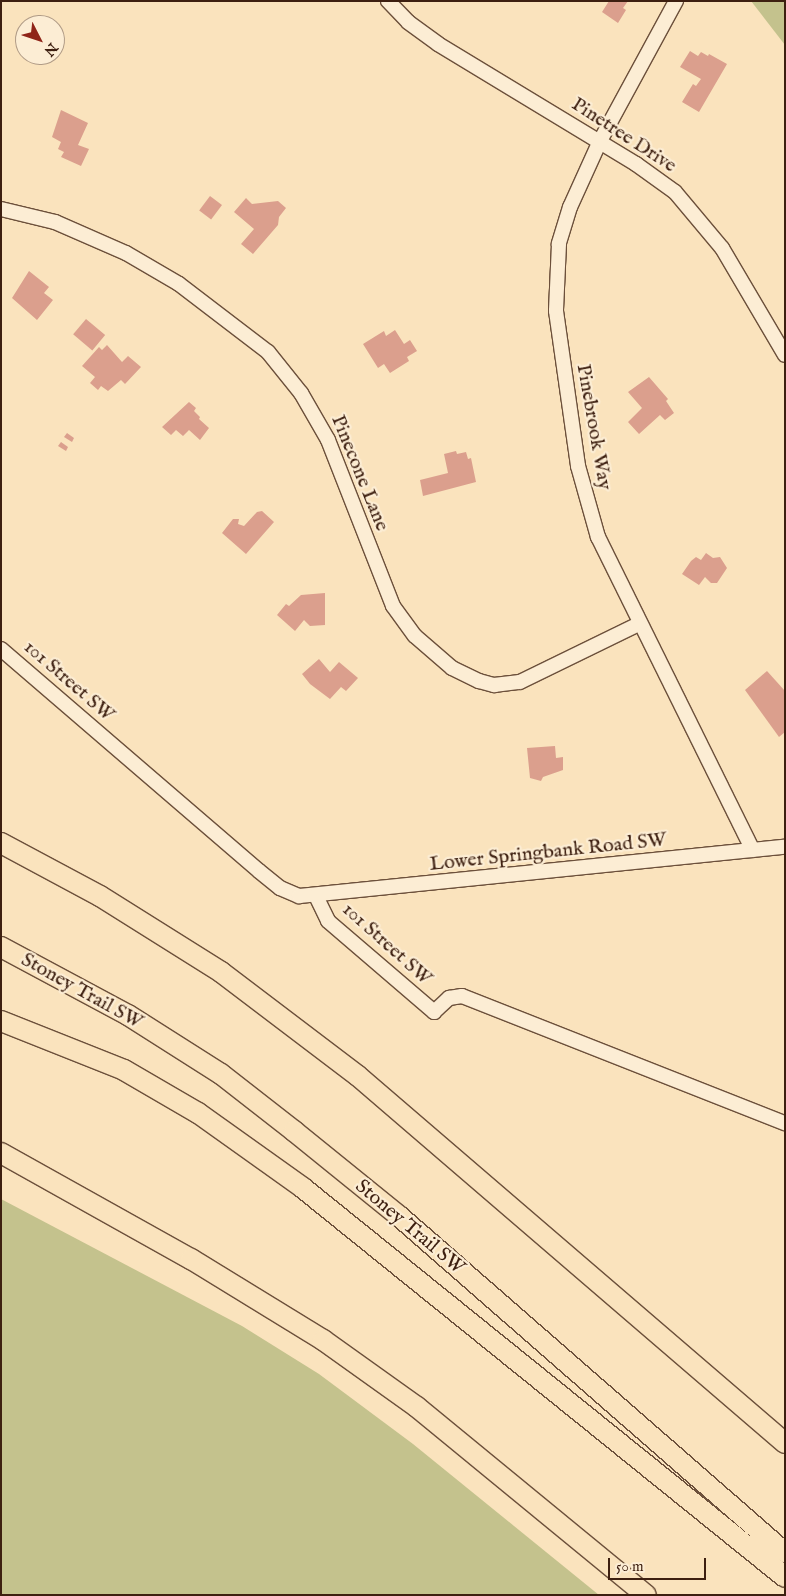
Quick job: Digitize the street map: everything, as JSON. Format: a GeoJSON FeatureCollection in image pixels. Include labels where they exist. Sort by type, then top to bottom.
{"type":"FeatureCollection","features":[{"type":"Feature","properties":{"kind":"highway"},"geometry":{"type":"LineString","coordinates":[[1,843],[100,896],[221,972],[358,1076],[785,1442]]}},
{"type":"Feature","properties":{"kind":"highway","name":"Stoney Trail SW"},"geometry":{"type":"LineString","coordinates":[[1,947],[128,1015],[221,1074],[287,1125],[399,1216],[785,1553]]}},
{"type":"Feature","properties":{"kind":"highway"},"geometry":{"type":"LineString","coordinates":[[1,1021],[124,1070],[198,1113],[303,1188],[785,1577]]}},
{"type":"Feature","properties":{"kind":"highway"},"geometry":{"type":"LineString","coordinates":[[1,1153],[271,1307],[375,1376],[467,1447],[646,1595]]}},
{"type":"Feature","properties":{"kind":"highway"},"geometry":{"type":"LineString","coordinates":[[1,1165],[130,1225]]}},
{"type":"Feature","properties":{"kind":"street","name":"Pinetree Drive"},"geometry":{"type":"LineString","coordinates":[[388,1],[408,22],[438,44],[600,141],[664,183],[699,218],[730,261],[785,355]]}},
{"type":"Feature","properties":{"kind":"street","name":"Pinebrook Way"},"geometry":{"type":"LineString","coordinates":[[676,1],[600,141],[570,207],[559,244],[556,311],[578,466],[586,501],[606,556],[753,850]]}},
{"type":"Feature","properties":{"kind":"street","name":"Pinecone Lane"},"geometry":{"type":"LineString","coordinates":[[1,210],[55,222],[126,253],[179,284],[268,352],[297,387],[328,440],[393,606],[415,636],[452,668],[479,682],[494,685],[520,682],[639,624]]}},
{"type":"Feature","properties":{"kind":"street","name":"101 Street SW"},"geometry":{"type":"LineString","coordinates":[[1,649],[274,884],[298,896],[316,896],[328,921],[434,1012],[454,996],[462,996],[785,1124]]}},
{"type":"Feature","properties":{"kind":"street","name":"Lower Springbank Road SW"},"geometry":{"type":"LineString","coordinates":[[316,896],[785,847]]}},
{"type":"Feature","properties":{"kind":"shaded area"},"geometry":{"type":"Polygon","coordinates":[[[751,1],[785,1],[785,45],[751,1]]]}},
{"type":"Feature","properties":{"kind":"shaded area"},"geometry":{"type":"Polygon","coordinates":[[[1,1199],[242,1326],[319,1374],[413,1444],[599,1595],[1,1595],[1,1199]]]}},
{"type":"Feature","properties":{"kind":"building"},"geometry":{"type":"Polygon","coordinates":[[[609,1],[628,1],[623,8],[626,10],[618,23],[602,12],[609,1]]]}},
{"type":"Feature","properties":{"kind":"building"},"geometry":{"type":"Polygon","coordinates":[[[690,51],[698,56],[701,52],[708,56],[709,54],[727,64],[699,112],[682,102],[693,84],[696,86],[701,79],[680,67],[690,51]]]}},
{"type":"Feature","properties":{"kind":"building"},"geometry":{"type":"Polygon","coordinates":[[[61,110],[88,123],[78,145],[89,149],[81,166],[61,157],[64,152],[58,149],[61,142],[52,137],[61,110]]]}},
{"type":"Feature","properties":{"kind":"building"},"geometry":{"type":"Polygon","coordinates":[[[210,196],[222,205],[211,219],[199,210],[210,196]]]}},
{"type":"Feature","properties":{"kind":"building"},"geometry":{"type":"Polygon","coordinates":[[[246,198],[252,204],[278,201],[286,208],[279,217],[278,225],[253,254],[241,244],[254,229],[234,212],[246,198]]]}},
{"type":"Feature","properties":{"kind":"building"},"geometry":{"type":"Polygon","coordinates":[[[29,271],[49,287],[44,293],[53,300],[37,320],[12,298],[29,271]]]}},
{"type":"Feature","properties":{"kind":"building"},"geometry":{"type":"Polygon","coordinates":[[[86,319],[105,335],[92,350],[73,334],[86,319]]]}},
{"type":"Feature","properties":{"kind":"building"},"geometry":{"type":"Polygon","coordinates":[[[395,330],[404,344],[410,340],[417,351],[407,357],[409,361],[390,373],[384,364],[378,368],[363,344],[384,331],[386,336],[395,330]]]}},
{"type":"Feature","properties":{"kind":"building"},"geometry":{"type":"Polygon","coordinates":[[[107,345],[122,362],[128,356],[141,367],[125,384],[121,380],[108,391],[101,386],[98,390],[90,383],[95,377],[82,366],[99,347],[102,350],[107,345]]]}},
{"type":"Feature","properties":{"kind":"building"},"geometry":{"type":"Polygon","coordinates":[[[649,377],[668,399],[666,401],[674,413],[665,420],[660,415],[639,434],[628,422],[642,408],[628,392],[649,377]]]}},
{"type":"Feature","properties":{"kind":"building"},"geometry":{"type":"Polygon","coordinates":[[[189,402],[196,408],[194,411],[200,417],[199,419],[209,428],[200,440],[189,430],[183,436],[176,430],[171,435],[162,427],[189,402]]]}},
{"type":"Feature","properties":{"kind":"building"},"geometry":{"type":"Polygon","coordinates":[[[67,433],[74,438],[72,442],[64,437],[67,433]]]}},
{"type":"Feature","properties":{"kind":"building"},"geometry":{"type":"Polygon","coordinates":[[[61,442],[68,447],[66,451],[58,446],[61,442]]]}},
{"type":"Feature","properties":{"kind":"building"},"geometry":{"type":"Polygon","coordinates":[[[456,451],[457,454],[466,452],[468,459],[471,458],[476,482],[423,496],[420,480],[448,473],[444,454],[456,451]]]}},
{"type":"Feature","properties":{"kind":"building"},"geometry":{"type":"Polygon","coordinates":[[[262,511],[274,522],[246,554],[222,533],[233,519],[239,519],[238,524],[244,526],[257,512],[262,511]]]}},
{"type":"Feature","properties":{"kind":"building"},"geometry":{"type":"Polygon","coordinates":[[[706,553],[713,558],[720,557],[727,568],[717,583],[711,583],[705,577],[699,585],[682,574],[691,561],[696,557],[701,560],[706,553]]]}},
{"type":"Feature","properties":{"kind":"building"},"geometry":{"type":"Polygon","coordinates":[[[325,593],[325,625],[310,626],[304,620],[295,631],[277,615],[286,604],[289,606],[301,595],[325,593]]]}},
{"type":"Feature","properties":{"kind":"building"},"geometry":{"type":"Polygon","coordinates":[[[319,659],[330,672],[339,662],[358,678],[346,691],[341,687],[330,699],[310,684],[302,674],[319,659]]]}},
{"type":"Feature","properties":{"kind":"building"},"geometry":{"type":"Polygon","coordinates":[[[767,671],[785,691],[785,732],[779,737],[745,690],[767,671]]]}},
{"type":"Feature","properties":{"kind":"building"},"geometry":{"type":"Polygon","coordinates":[[[555,746],[556,758],[563,757],[563,770],[543,777],[541,781],[530,778],[527,748],[555,746]]]}}]}
